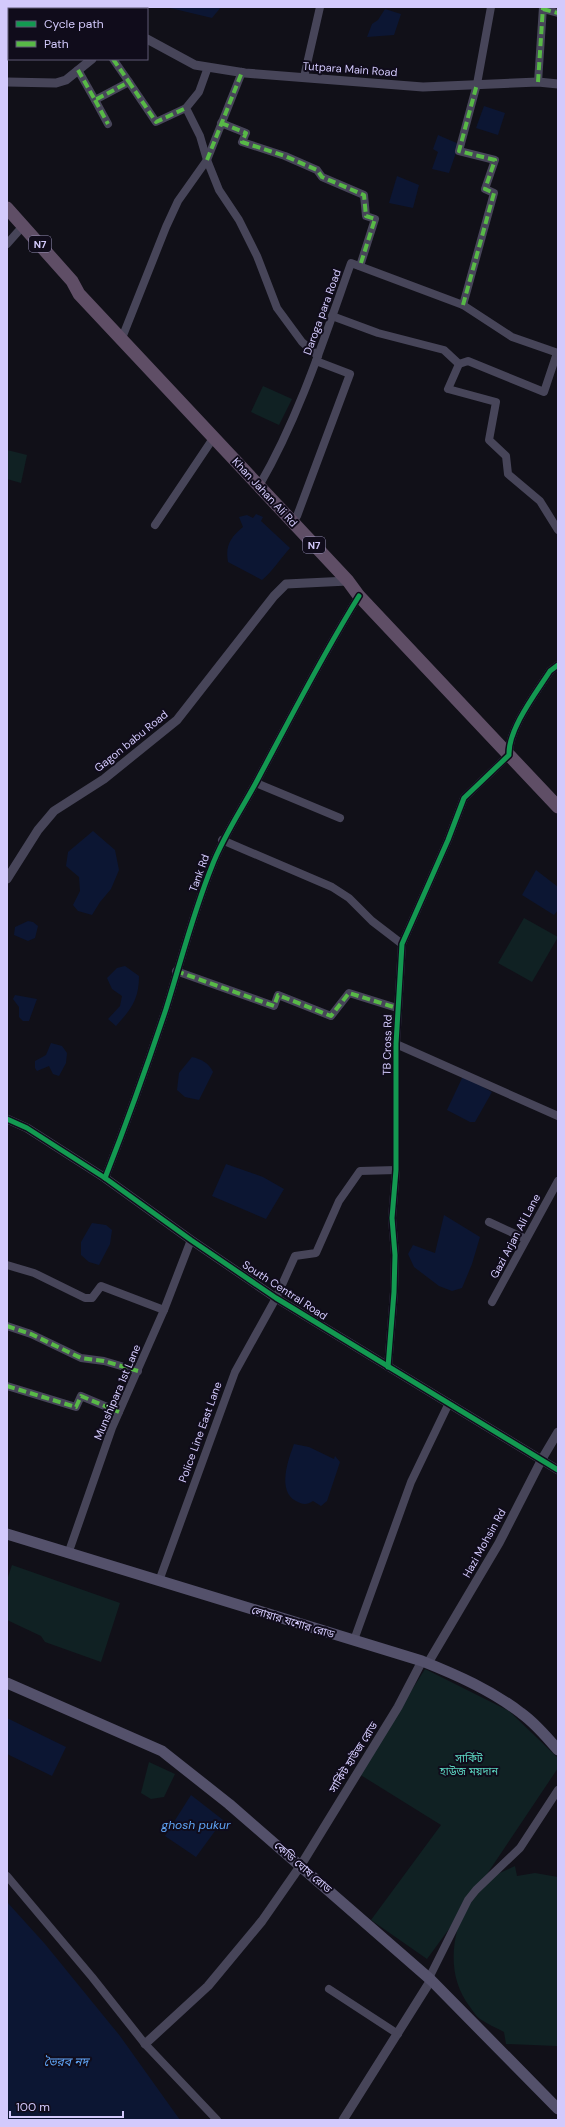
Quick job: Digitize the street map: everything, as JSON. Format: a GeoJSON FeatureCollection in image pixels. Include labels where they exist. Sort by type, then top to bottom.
{"type":"FeatureCollection","features":[{"type":"Feature","properties":{"kind":"highway","name":"Khan Jahan Ali Rd"},"geometry":{"type":"LineString","coordinates":[[7,208],[72,281],[84,289],[214,438],[297,516],[558,807]]}},
{"type":"Feature","properties":{"kind":"highway","name":"Khan Jahan Ali Rd"},"geometry":{"type":"LineString","coordinates":[[123,335],[261,483],[348,581],[359,596],[509,751],[558,798]]}},
{"type":"Feature","properties":{"kind":"main road","name":"লোয়ার যশোর রোড"},"geometry":{"type":"LineString","coordinates":[[7,1534],[68,1554],[425,1662],[472,1683],[521,1713],[557,1747]]}},
{"type":"Feature","properties":{"kind":"main road","name":"কেডি ঘোষ রোড"},"geometry":{"type":"LineString","coordinates":[[7,1683],[162,1751],[229,1804],[301,1865],[430,1979],[558,2109]]}},
{"type":"Feature","properties":{"kind":"street"},"geometry":{"type":"LineString","coordinates":[[304,77],[320,7]]}},
{"type":"Feature","properties":{"kind":"street"},"geometry":{"type":"LineString","coordinates":[[463,305],[494,193],[486,189],[495,160],[459,152],[476,84],[491,7]]}},
{"type":"Feature","properties":{"kind":"street"},"geometry":{"type":"LineString","coordinates":[[538,82],[543,8],[558,13]]}},
{"type":"Feature","properties":{"kind":"street","name":"Tutpara Main Road"},"geometry":{"type":"LineString","coordinates":[[148,40],[195,65],[242,72],[423,87],[538,82],[558,84]]}},
{"type":"Feature","properties":{"kind":"street"},"geometry":{"type":"LineString","coordinates":[[7,82],[56,83],[66,80],[91,60]]}},
{"type":"Feature","properties":{"kind":"street"},"geometry":{"type":"LineString","coordinates":[[114,60],[156,122],[186,108],[200,92],[208,67]]}},
{"type":"Feature","properties":{"kind":"street"},"geometry":{"type":"LineString","coordinates":[[78,70],[108,124]]}},
{"type":"Feature","properties":{"kind":"street"},"geometry":{"type":"LineString","coordinates":[[123,335],[178,201],[207,160],[242,72]]}},
{"type":"Feature","properties":{"kind":"street"},"geometry":{"type":"LineString","coordinates":[[95,100],[129,82]]}},
{"type":"Feature","properties":{"kind":"street"},"geometry":{"type":"LineString","coordinates":[[186,108],[200,136],[207,160],[219,190],[239,220],[257,256],[277,308],[302,342],[317,359],[350,374],[297,516]]}},
{"type":"Feature","properties":{"kind":"street"},"geometry":{"type":"LineString","coordinates":[[221,124],[246,134],[242,142],[285,156],[318,170],[322,177],[364,195],[366,216],[375,219],[360,266],[463,305],[512,337],[558,353],[544,392],[468,361],[459,364],[448,389],[496,402],[489,440],[506,456],[508,474],[540,501],[558,530]]}},
{"type":"Feature","properties":{"kind":"street"},"geometry":{"type":"LineString","coordinates":[[7,244],[23,226]]}},
{"type":"Feature","properties":{"kind":"street","name":"Daroga para Road"},"geometry":{"type":"LineString","coordinates":[[261,483],[278,455],[317,359],[351,263],[360,266]]}},
{"type":"Feature","properties":{"kind":"street"},"geometry":{"type":"LineString","coordinates":[[332,316],[378,333],[444,350],[459,364]]}},
{"type":"Feature","properties":{"kind":"street"},"geometry":{"type":"LineString","coordinates":[[155,525],[214,438]]}},
{"type":"Feature","properties":{"kind":"street","name":"Gagon babu Road"},"geometry":{"type":"LineString","coordinates":[[7,879],[22,853],[54,811],[104,779],[177,720],[274,596],[286,584],[348,581]]}},
{"type":"Feature","properties":{"kind":"street","name":"Tank Rd"},"geometry":{"type":"LineString","coordinates":[[105,1178],[135,1101],[166,1008],[176,971],[211,867],[222,840],[256,783],[336,633],[359,596]]}},
{"type":"Feature","properties":{"kind":"street"},"geometry":{"type":"LineString","coordinates":[[509,751],[514,732],[536,693],[550,671],[558,665]]}},
{"type":"Feature","properties":{"kind":"street","name":"TB Cross Rd"},"geometry":{"type":"LineString","coordinates":[[388,1367],[394,1292],[395,1255],[392,1218],[396,1170],[396,1044],[402,944],[448,840],[464,798],[509,751]]}},
{"type":"Feature","properties":{"kind":"street"},"geometry":{"type":"LineString","coordinates":[[256,783],[340,818]]}},
{"type":"Feature","properties":{"kind":"street"},"geometry":{"type":"LineString","coordinates":[[222,840],[332,887],[349,898],[372,921],[402,944]]}},
{"type":"Feature","properties":{"kind":"street"},"geometry":{"type":"LineString","coordinates":[[176,971],[274,1006],[278,995],[331,1016],[349,993],[397,1008]]}},
{"type":"Feature","properties":{"kind":"street"},"geometry":{"type":"LineString","coordinates":[[396,1044],[558,1116]]}},
{"type":"Feature","properties":{"kind":"street","name":"South Central Road"},"geometry":{"type":"LineString","coordinates":[[7,1119],[27,1128],[105,1178],[191,1240],[276,1298],[558,1470]]}},
{"type":"Feature","properties":{"kind":"street","name":"Police Line East Lane"},"geometry":{"type":"LineString","coordinates":[[158,1581],[235,1372],[276,1298],[295,1256],[316,1253],[340,1201],[360,1171],[396,1170]]}},
{"type":"Feature","properties":{"kind":"street","name":"Gazi Arjan Ali Lane"},"geometry":{"type":"LineString","coordinates":[[492,1302],[558,1181]]}},
{"type":"Feature","properties":{"kind":"street"},"geometry":{"type":"LineString","coordinates":[[488,1222],[526,1239]]}},
{"type":"Feature","properties":{"kind":"street","name":"Munshipara 1st Lane"},"geometry":{"type":"LineString","coordinates":[[68,1554],[119,1412],[164,1310],[191,1240]]}},
{"type":"Feature","properties":{"kind":"street"},"geometry":{"type":"LineString","coordinates":[[7,1264],[34,1273],[85,1298],[92,1298],[100,1286],[164,1310]]}},
{"type":"Feature","properties":{"kind":"street"},"geometry":{"type":"LineString","coordinates":[[7,1326],[31,1334],[81,1358],[104,1361],[138,1371]]}},
{"type":"Feature","properties":{"kind":"street"},"geometry":{"type":"LineString","coordinates":[[7,1386],[76,1408],[81,1396],[119,1412]]}},
{"type":"Feature","properties":{"kind":"street"},"geometry":{"type":"LineString","coordinates":[[354,1640],[411,1482],[449,1403]]}},
{"type":"Feature","properties":{"kind":"street","name":"Hazi Mohsin Rd"},"geometry":{"type":"LineString","coordinates":[[425,1662],[499,1542],[542,1459],[558,1432]]}},
{"type":"Feature","properties":{"kind":"street","name":"সার্কিট হাউজ রোড"},"geometry":{"type":"LineString","coordinates":[[145,2044],[208,1986],[262,1921],[301,1865],[425,1662]]}},
{"type":"Feature","properties":{"kind":"street"},"geometry":{"type":"LineString","coordinates":[[343,2120],[398,2034],[430,1979],[468,1900],[476,1890],[520,1848],[558,1790]]}},
{"type":"Feature","properties":{"kind":"street"},"geometry":{"type":"LineString","coordinates":[[7,1876],[36,1909],[145,2044],[217,2120]]}},
{"type":"Feature","properties":{"kind":"street"},"geometry":{"type":"LineString","coordinates":[[329,1988],[398,2034]]}},
{"type":"Feature","properties":{"kind":"green space"},"geometry":{"type":"Polygon","coordinates":[[[263,386],[292,399],[279,425],[251,412],[263,386]]]}},
{"type":"Feature","properties":{"kind":"green space"},"geometry":{"type":"Polygon","coordinates":[[[7,450],[27,455],[21,483],[7,479],[7,450]]]}},
{"type":"Feature","properties":{"kind":"green space"},"geometry":{"type":"Polygon","coordinates":[[[524,918],[558,937],[532,982],[498,963],[524,918]]]}},
{"type":"Feature","properties":{"kind":"green space"},"geometry":{"type":"Polygon","coordinates":[[[12,1565],[120,1603],[101,1662],[45,1642],[41,1636],[7,1620],[7,1580],[12,1565]]]}},
{"type":"Feature","properties":{"kind":"green space","name":"সার্কিট হাউজ ময়দান"},"geometry":{"type":"Polygon","coordinates":[[[425,1669],[509,1711],[558,1758],[558,1768],[475,1892],[491,1877],[515,1866],[517,1876],[535,1873],[558,1877],[557,2046],[506,2044],[504,2032],[479,2018],[462,1995],[454,1969],[454,1955],[458,1928],[468,1903],[427,1959],[371,1920],[441,1825],[359,1774],[425,1669]]]}},
{"type":"Feature","properties":{"kind":"green space"},"geometry":{"type":"Polygon","coordinates":[[[149,1762],[175,1774],[164,1797],[151,1799],[141,1793],[149,1762]]]}},
{"type":"Feature","properties":{"kind":"water"},"geometry":{"type":"Polygon","coordinates":[[[166,7],[221,7],[212,18],[166,7]]]}},
{"type":"Feature","properties":{"kind":"water"},"geometry":{"type":"Polygon","coordinates":[[[385,9],[401,14],[394,35],[367,37],[372,24],[378,20],[385,9]]]}},
{"type":"Feature","properties":{"kind":"water"},"geometry":{"type":"Polygon","coordinates":[[[484,106],[505,113],[498,135],[476,128],[484,106]]]}},
{"type":"Feature","properties":{"kind":"water"},"geometry":{"type":"Polygon","coordinates":[[[438,135],[459,144],[449,173],[432,169],[438,152],[433,149],[438,135]]]}},
{"type":"Feature","properties":{"kind":"water"},"geometry":{"type":"Polygon","coordinates":[[[397,176],[419,185],[413,208],[389,203],[397,176]]]}},
{"type":"Feature","properties":{"kind":"water"},"geometry":{"type":"Polygon","coordinates":[[[256,514],[263,517],[261,521],[290,548],[262,580],[228,562],[227,556],[228,546],[232,538],[243,527],[239,517],[247,515],[253,518],[256,514]]]}},
{"type":"Feature","properties":{"kind":"water"},"geometry":{"type":"Polygon","coordinates":[[[93,831],[115,850],[119,870],[111,889],[100,902],[92,915],[78,911],[73,905],[80,891],[79,877],[66,866],[68,852],[93,831]]]}},
{"type":"Feature","properties":{"kind":"water"},"geometry":{"type":"Polygon","coordinates":[[[536,870],[558,887],[558,910],[554,915],[522,895],[536,870]]]}},
{"type":"Feature","properties":{"kind":"water"},"geometry":{"type":"Polygon","coordinates":[[[28,921],[33,922],[38,926],[35,938],[28,941],[14,935],[15,927],[28,921]]]}},
{"type":"Feature","properties":{"kind":"water"},"geometry":{"type":"Polygon","coordinates":[[[125,966],[139,976],[138,992],[130,1009],[116,1026],[108,1019],[120,1006],[122,996],[112,989],[107,978],[117,968],[125,966]]]}},
{"type":"Feature","properties":{"kind":"water"},"geometry":{"type":"Polygon","coordinates":[[[15,995],[37,999],[29,1021],[23,1021],[19,1017],[19,1007],[13,999],[15,995]]]}},
{"type":"Feature","properties":{"kind":"water"},"geometry":{"type":"Polygon","coordinates":[[[51,1043],[62,1046],[67,1053],[66,1063],[59,1076],[53,1074],[49,1066],[37,1071],[35,1068],[35,1061],[46,1055],[51,1043]]]}},
{"type":"Feature","properties":{"kind":"water"},"geometry":{"type":"Polygon","coordinates":[[[192,1057],[204,1062],[213,1072],[199,1100],[185,1097],[177,1090],[179,1073],[192,1057]]]}},
{"type":"Feature","properties":{"kind":"water"},"geometry":{"type":"Polygon","coordinates":[[[463,1076],[492,1092],[475,1122],[470,1122],[447,1110],[463,1076]]]}},
{"type":"Feature","properties":{"kind":"water"},"geometry":{"type":"Polygon","coordinates":[[[226,1164],[263,1177],[284,1189],[266,1219],[212,1196],[226,1164]]]}},
{"type":"Feature","properties":{"kind":"water"},"geometry":{"type":"Polygon","coordinates":[[[444,1215],[480,1237],[472,1264],[462,1288],[452,1291],[439,1286],[414,1267],[408,1254],[413,1245],[435,1253],[444,1215]]]}},
{"type":"Feature","properties":{"kind":"water"},"geometry":{"type":"Polygon","coordinates":[[[92,1223],[106,1225],[112,1230],[110,1244],[99,1265],[89,1262],[81,1255],[81,1242],[92,1223]]]}},
{"type":"Feature","properties":{"kind":"water"},"geometry":{"type":"Polygon","coordinates":[[[294,1444],[309,1447],[334,1459],[335,1456],[340,1462],[327,1501],[321,1506],[313,1501],[305,1504],[298,1502],[290,1496],[287,1490],[285,1483],[287,1466],[294,1444]]]}},
{"type":"Feature","properties":{"kind":"water"},"geometry":{"type":"Polygon","coordinates":[[[7,1718],[66,1747],[52,1776],[7,1754],[7,1718]]]}},
{"type":"Feature","properties":{"kind":"water","name":"ghosh pukur"},"geometry":{"type":"Polygon","coordinates":[[[191,1795],[223,1820],[196,1857],[165,1836],[191,1795]]]}},
{"type":"Feature","properties":{"kind":"water","name":"ভৈরব নদ"},"geometry":{"type":"Polygon","coordinates":[[[7,1902],[45,1944],[120,2036],[180,2120],[7,2120],[7,1902]]]}},
{"type":"Feature","properties":{"kind":"marked path"},"geometry":{"type":"LineString","coordinates":[[538,82],[543,7]]}},
{"type":"Feature","properties":{"kind":"marked path"},"geometry":{"type":"LineString","coordinates":[[543,9],[558,13]]}},
{"type":"Feature","properties":{"kind":"marked path"},"geometry":{"type":"LineString","coordinates":[[114,60],[129,82]]}},
{"type":"Feature","properties":{"kind":"marked path"},"geometry":{"type":"LineString","coordinates":[[78,70],[95,100],[129,82],[156,122],[186,108]]}},
{"type":"Feature","properties":{"kind":"marked path"},"geometry":{"type":"LineString","coordinates":[[207,160],[242,72]]}},
{"type":"Feature","properties":{"kind":"marked path"},"geometry":{"type":"LineString","coordinates":[[463,305],[494,193],[485,189],[495,160],[459,151],[477,84]]}},
{"type":"Feature","properties":{"kind":"marked path"},"geometry":{"type":"LineString","coordinates":[[95,100],[108,124]]}},
{"type":"Feature","properties":{"kind":"marked path"},"geometry":{"type":"LineString","coordinates":[[221,123],[246,133],[242,142],[285,156],[317,170],[322,177],[364,195],[366,216],[375,219],[360,266]]}},
{"type":"Feature","properties":{"kind":"marked path"},"geometry":{"type":"LineString","coordinates":[[176,971],[274,1006],[278,995],[331,1016],[349,993],[397,1008]]}},
{"type":"Feature","properties":{"kind":"marked path"},"geometry":{"type":"LineString","coordinates":[[7,1326],[31,1334],[81,1358],[104,1361],[138,1371]]}},
{"type":"Feature","properties":{"kind":"marked path"},"geometry":{"type":"LineString","coordinates":[[7,1386],[76,1407],[81,1396],[119,1412]]}},
{"type":"Feature","properties":{"kind":"cycle path"},"geometry":{"type":"LineString","coordinates":[[105,1178],[152,1052],[199,901],[217,854],[320,662],[359,596]]}},
{"type":"Feature","properties":{"kind":"cycle path"},"geometry":{"type":"LineString","coordinates":[[388,1367],[394,1292],[395,1255],[392,1218],[396,1170],[396,1044],[402,944],[448,840],[464,798],[509,755],[513,734],[518,723],[550,671],[558,665]]}},
{"type":"Feature","properties":{"kind":"cycle path"},"geometry":{"type":"LineString","coordinates":[[7,1119],[27,1128],[105,1178],[191,1240],[276,1298],[558,1470]]}}]}
